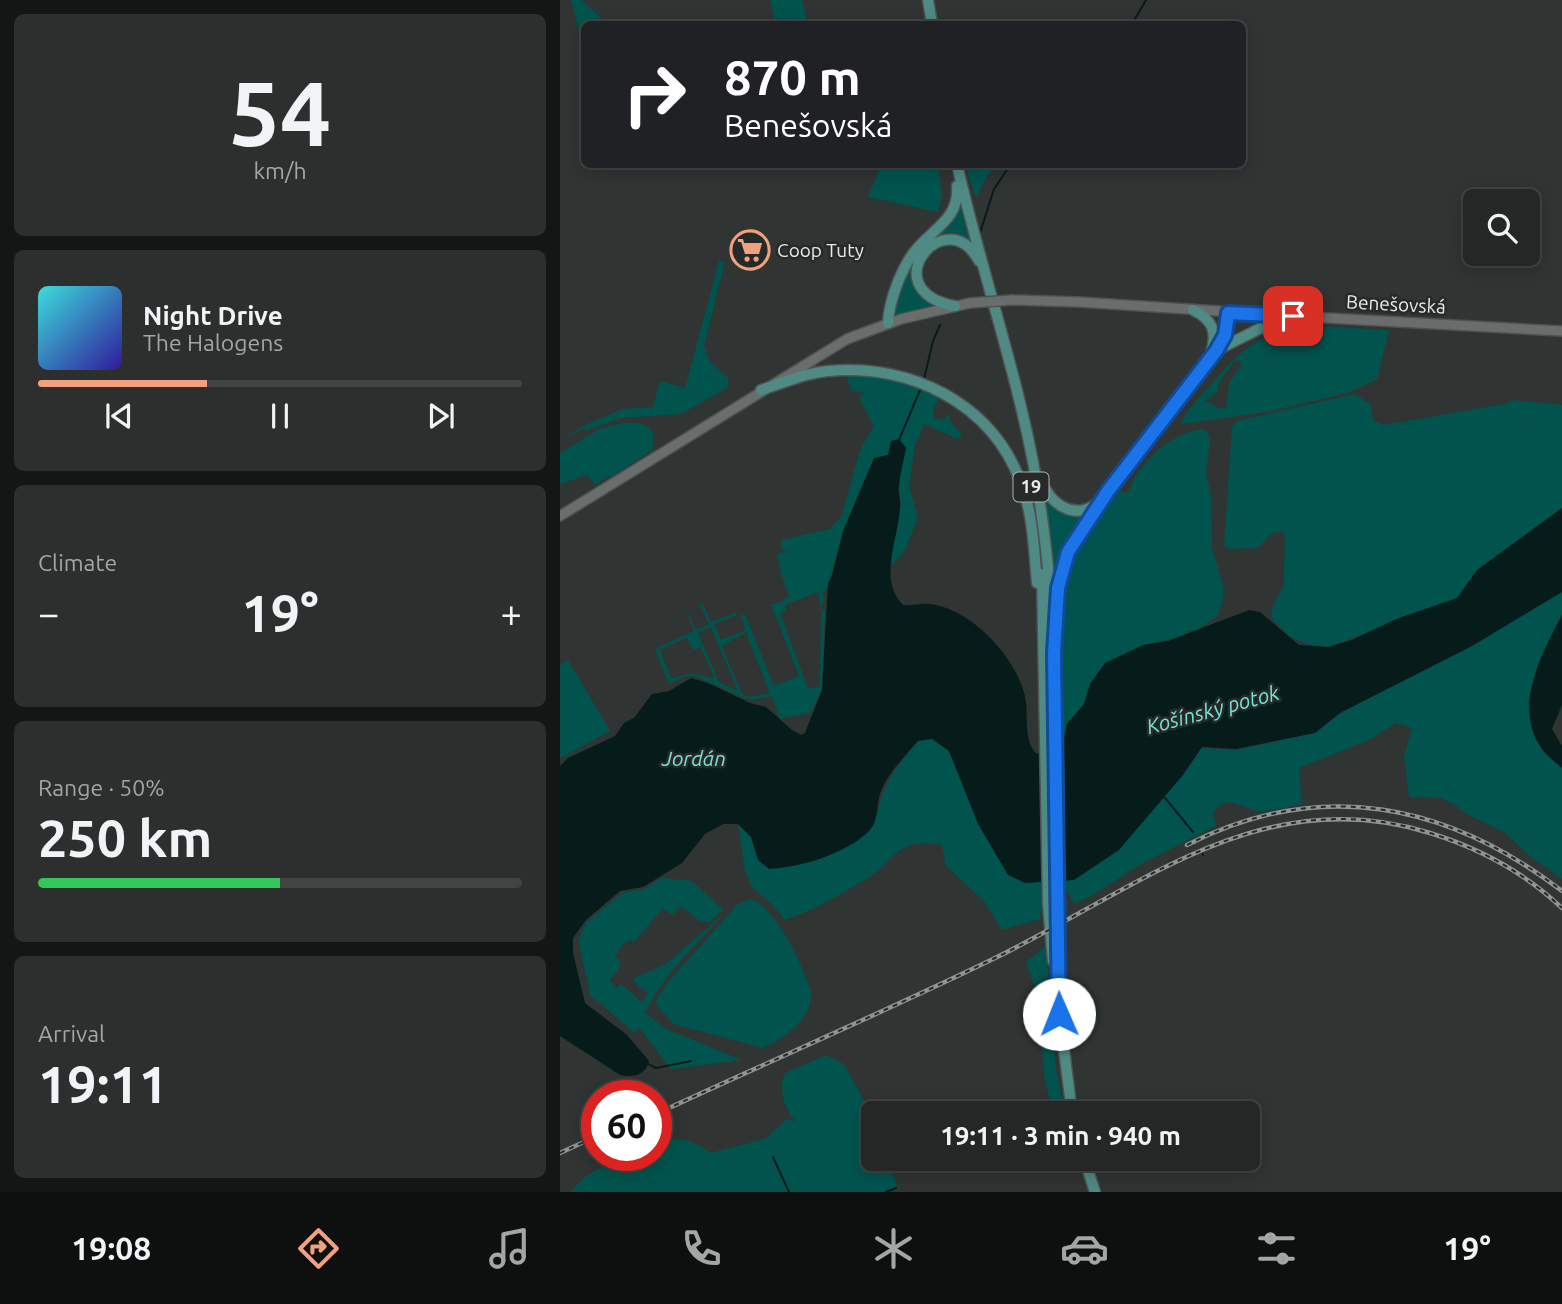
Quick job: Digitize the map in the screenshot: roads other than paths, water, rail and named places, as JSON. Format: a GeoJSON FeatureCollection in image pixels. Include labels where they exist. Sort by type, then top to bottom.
{"type":"FeatureCollection","features":[{"type":"Feature","properties":{"kind":"main road"},"geometry":{"type":"LineString","coordinates":[[928,0],[932,21]]}},
{"type":"Feature","properties":{"kind":"main road"},"geometry":{"type":"LineString","coordinates":[[888,323],[901,279],[913,253],[940,229],[957,202],[955,168]]}},
{"type":"Feature","properties":{"kind":"main road","name":"19"},"geometry":{"type":"LineString","coordinates":[[956,168],[1027,428],[1044,530],[1053,894],[1059,1014],[1070,1101]]}},
{"type":"Feature","properties":{"kind":"main road"},"geometry":{"type":"LineString","coordinates":[[955,306],[935,301],[920,287],[916,268],[920,256],[935,243],[954,240],[966,245],[983,269]]}},
{"type":"Feature","properties":{"kind":"main road","name":"Benešovská"},"geometry":{"type":"LineString","coordinates":[[560,516],[847,339],[888,323],[970,303],[1012,300],[1562,331]]}},
{"type":"Feature","properties":{"kind":"main road"},"geometry":{"type":"LineString","coordinates":[[1193,310],[1204,315],[1214,332],[1213,348],[1207,362]]}},
{"type":"Feature","properties":{"kind":"main road"},"geometry":{"type":"LineString","coordinates":[[1049,654],[1063,568],[1077,535],[1216,351],[1225,335],[1228,313]]}},
{"type":"Feature","properties":{"kind":"main road"},"geometry":{"type":"LineString","coordinates":[[1216,351],[1236,338],[1273,322],[1314,317]]}},
{"type":"Feature","properties":{"kind":"main road","name":"19"},"geometry":{"type":"LineString","coordinates":[[997,322],[1035,511],[1049,654]]}},
{"type":"Feature","properties":{"kind":"main road"},"geometry":{"type":"LineString","coordinates":[[761,390],[826,371],[884,372],[943,392],[984,422],[1006,452],[1025,495],[1049,654]]}},
{"type":"Feature","properties":{"kind":"main road"},"geometry":{"type":"LineString","coordinates":[[1027,428],[1042,484],[1060,506],[1072,511],[1085,510],[1108,491]]}},
{"type":"Feature","properties":{"kind":"main road"},"geometry":{"type":"LineString","coordinates":[[1088,1171],[1095,1192]]}},
{"type":"Feature","properties":{"kind":"water","name":"Jordán"},"geometry":{"type":"Polygon","coordinates":[[[899,439],[906,448],[890,569],[895,594],[903,605],[929,604],[945,607],[977,626],[991,639],[1015,670],[1022,686],[1028,736],[1036,753],[1050,756],[1062,749],[1067,724],[1084,704],[1090,684],[1105,663],[1143,645],[1168,641],[1249,610],[1260,612],[1299,645],[1328,647],[1352,640],[1396,619],[1457,598],[1477,570],[1562,508],[1562,592],[1472,646],[1340,713],[1315,733],[1236,749],[1202,747],[1183,775],[1119,850],[1074,880],[1025,883],[1008,875],[978,824],[949,751],[932,739],[918,741],[891,773],[880,794],[876,818],[869,831],[836,853],[809,862],[769,869],[758,860],[751,837],[738,824],[723,824],[705,834],[682,863],[643,887],[620,891],[586,920],[573,938],[573,953],[585,1003],[627,1035],[649,1061],[645,1070],[638,1074],[620,1075],[560,1036],[560,766],[568,758],[615,736],[624,723],[634,718],[652,694],[669,691],[691,678],[766,707],[792,730],[801,735],[805,733],[822,690],[828,583],[843,531],[874,458],[888,455],[891,441],[899,439]]]}},
{"type":"Feature","properties":{"kind":"water"},"geometry":{"type":"Polygon","coordinates":[[[1562,615],[1562,705],[1552,729],[1562,746],[1562,768],[1542,749],[1533,733],[1530,699],[1539,663],[1562,615]]]}},
{"type":"Feature","properties":{"kind":"waterway"},"geometry":{"type":"LineString","coordinates":[[1134,21],[1146,0]]}},
{"type":"Feature","properties":{"kind":"waterway"},"geometry":{"type":"LineString","coordinates":[[979,236],[994,189],[1008,168]]}},
{"type":"Feature","properties":{"kind":"waterway"},"geometry":{"type":"LineString","coordinates":[[924,379],[933,341],[940,325]]}},
{"type":"Feature","properties":{"kind":"waterway"},"geometry":{"type":"LineString","coordinates":[[899,440],[920,390]]}},
{"type":"Feature","properties":{"kind":"waterway"},"geometry":{"type":"LineString","coordinates":[[1165,798],[1193,832]]}},
{"type":"Feature","properties":{"kind":"waterway"},"geometry":{"type":"LineString","coordinates":[[648,1064],[656,1068],[691,1061]]}},
{"type":"Feature","properties":{"kind":"waterway"},"geometry":{"type":"LineString","coordinates":[[773,1157],[789,1192]]}},
{"type":"Feature","properties":{"kind":"waterway"},"geometry":{"type":"LineString","coordinates":[[886,1192],[896,1188]]}},
{"type":"Feature","properties":{"kind":"railway"},"geometry":{"type":"LineString","coordinates":[[1187,845],[1237,824],[1286,811],[1334,806],[1381,810],[1428,820],[1474,837],[1518,861],[1562,891]]}},
{"type":"Feature","properties":{"kind":"railway"},"geometry":{"type":"LineString","coordinates":[[672,1107],[993,959],[1202,850],[1255,831],[1311,821],[1369,820],[1430,833],[1466,846],[1500,863],[1533,884],[1562,908]]}},
{"type":"Feature","properties":{"kind":"railway"},"geometry":{"type":"LineString","coordinates":[[560,1153],[581,1143]]}},
{"type":"Feature","properties":{"kind":"place","name":"Coop Tuty"},"geometry":{"type":"Point","coordinates":[750,250]}},
{"type":"Feature","properties":{"kind":"water label","name":"Košínský potok"},"geometry":{"type":"Point","coordinates":[1213,710]}}]}
